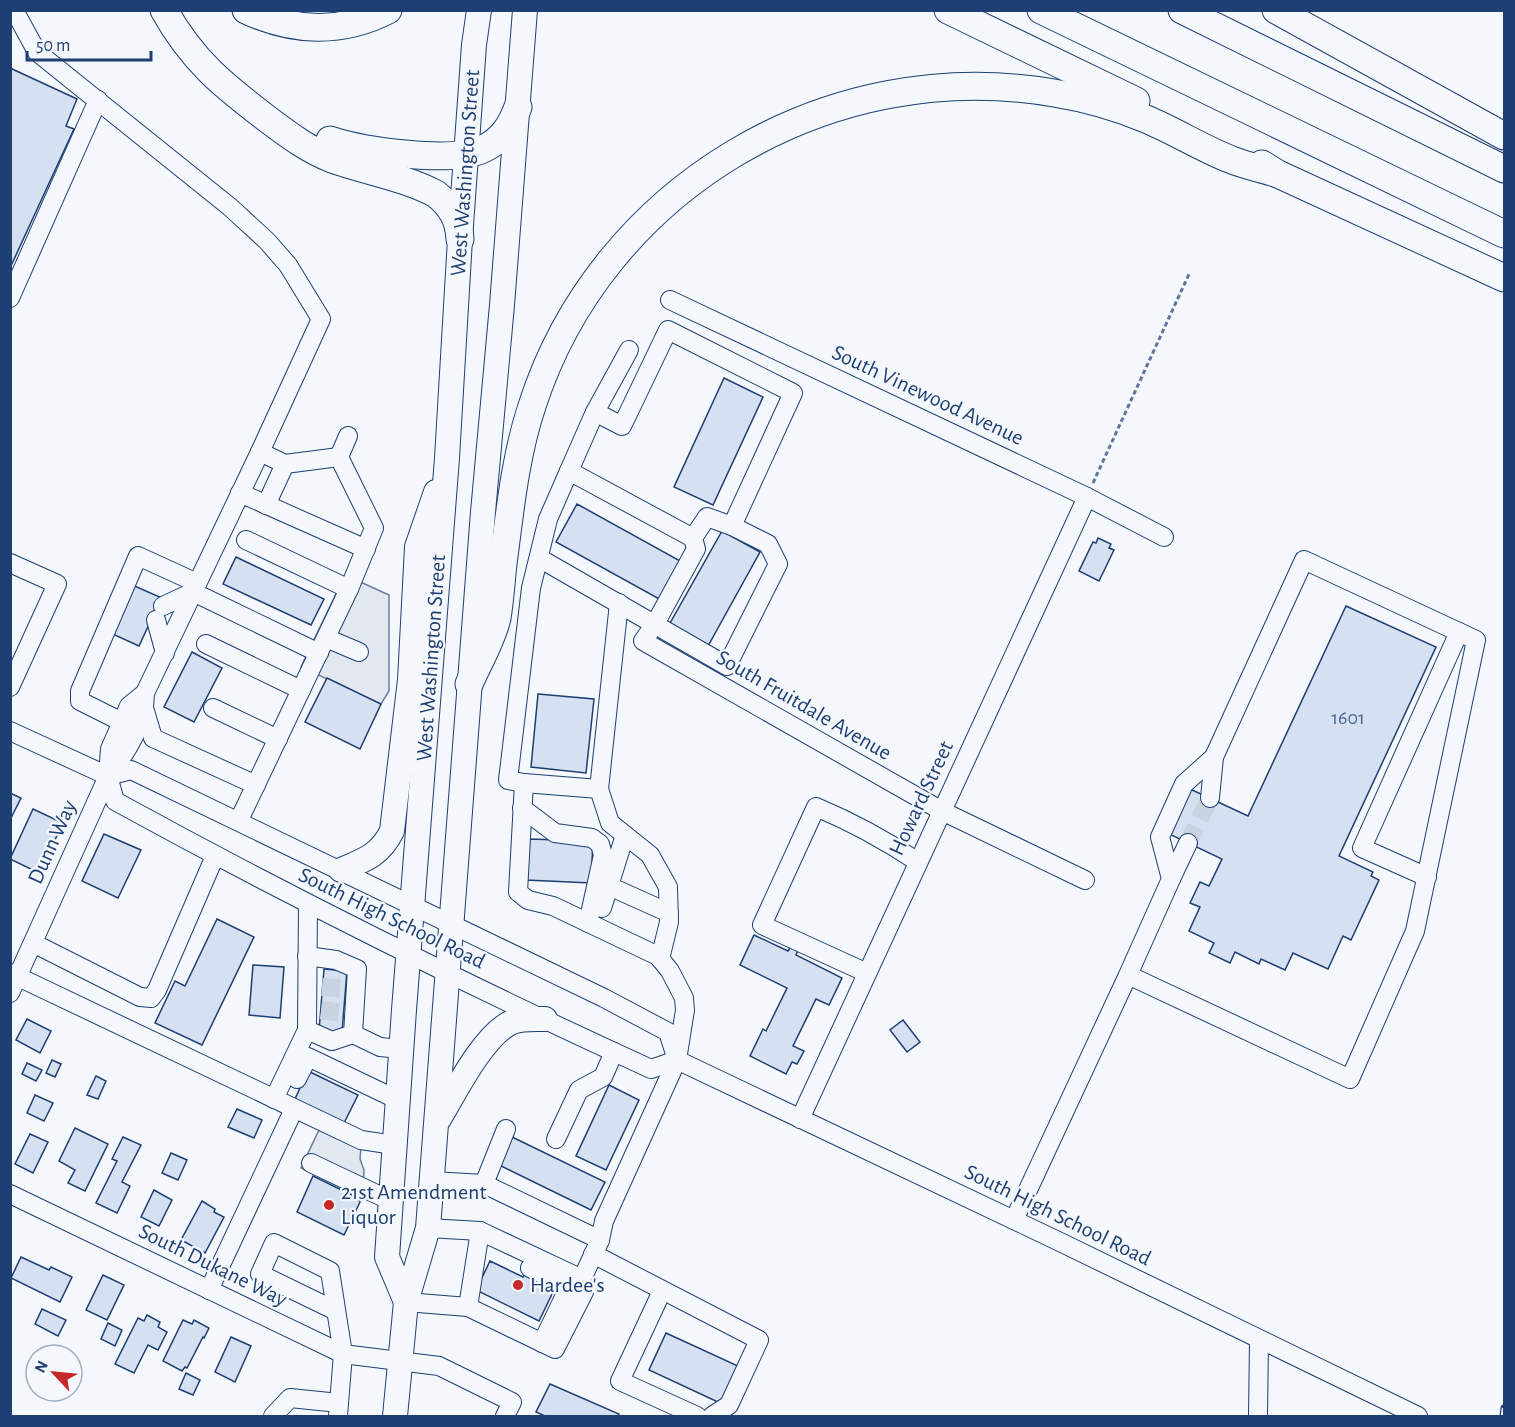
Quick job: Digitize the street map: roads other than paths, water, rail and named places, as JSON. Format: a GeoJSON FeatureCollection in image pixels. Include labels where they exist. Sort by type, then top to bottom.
{"type":"FeatureCollection","features":[{"type":"Feature","properties":{"kind":"highway"},"geometry":{"type":"LineString","coordinates":[[164,10],[188,48],[207,69],[246,104],[296,142],[330,158],[436,194],[445,201],[458,220],[460,239]]}},
{"type":"Feature","properties":{"kind":"highway"},"geometry":{"type":"LineString","coordinates":[[246,10],[267,20],[312,28],[354,24],[388,10]]}},
{"type":"Feature","properties":{"kind":"highway"},"geometry":{"type":"LineString","coordinates":[[948,10],[1237,150],[1278,174],[1504,278]]}},
{"type":"Feature","properties":{"kind":"highway"},"geometry":{"type":"LineString","coordinates":[[1041,10],[1504,234]]}},
{"type":"Feature","properties":{"kind":"highway"},"geometry":{"type":"LineString","coordinates":[[1182,10],[1504,169]]}},
{"type":"Feature","properties":{"kind":"highway"},"geometry":{"type":"LineString","coordinates":[[1276,10],[1504,136]]}},
{"type":"Feature","properties":{"kind":"highway"},"geometry":{"type":"LineString","coordinates":[[469,684],[496,620],[513,484],[531,407],[560,338],[575,310],[605,266],[644,224],[688,185],[735,153],[778,129],[848,104],[907,91],[977,86],[1016,88],[1084,99],[1146,119],[1232,160],[1278,174]]}},
{"type":"Feature","properties":{"kind":"highway"},"geometry":{"type":"LineString","coordinates":[[270,120],[334,142],[385,153],[433,155],[482,150],[499,139],[512,124],[518,107]]}},
{"type":"Feature","properties":{"kind":"main road","name":"West Washington Street"},"geometry":{"type":"LineString","coordinates":[[406,1302],[387,1257],[447,458],[474,45],[479,10]]}},
{"type":"Feature","properties":{"kind":"main road","name":"West Washington Street"},"geometry":{"type":"LineString","coordinates":[[395,1416],[406,1302],[428,1228],[469,684],[525,10]]}},
{"type":"Feature","properties":{"kind":"main road"},"geometry":{"type":"LineString","coordinates":[[341,870],[371,856],[386,843],[392,831],[410,680],[417,547],[447,458]]}},
{"type":"Feature","properties":{"kind":"main road"},"geometry":{"type":"LineString","coordinates":[[436,1123],[492,1037],[513,1022],[545,1019]]}},
{"type":"Feature","properties":{"kind":"street"},"geometry":{"type":"LineString","coordinates":[[14,10],[37,52],[230,207],[267,241],[288,265],[321,319],[165,653],[125,755],[108,776]]}},
{"type":"Feature","properties":{"kind":"street"},"geometry":{"type":"LineString","coordinates":[[10,298],[98,100]]}},
{"type":"Feature","properties":{"kind":"street","name":"South Vinewood Avenue"},"geometry":{"type":"LineString","coordinates":[[670,300],[1087,497],[1164,537]]}},
{"type":"Feature","properties":{"kind":"street"},"geometry":{"type":"LineString","coordinates":[[595,412],[622,426],[668,330],[793,393],[732,526]]}},
{"type":"Feature","properties":{"kind":"street"},"geometry":{"type":"LineString","coordinates":[[406,1302],[468,1307],[555,1349],[584,1292],[582,1279],[604,1221],[677,1060],[685,1010],[684,998],[670,971],[658,956],[553,906],[528,900],[518,892],[522,808],[516,782],[531,588],[548,519],[595,412],[629,350]]}},
{"type":"Feature","properties":{"kind":"street"},"geometry":{"type":"LineString","coordinates":[[239,820],[349,589],[374,528],[339,457],[348,436]]}},
{"type":"Feature","properties":{"kind":"street"},"geometry":{"type":"LineString","coordinates":[[260,452],[285,464],[339,457]]}},
{"type":"Feature","properties":{"kind":"street"},"geometry":{"type":"LineString","coordinates":[[266,505],[285,464]]}},
{"type":"Feature","properties":{"kind":"street"},"geometry":{"type":"LineString","coordinates":[[570,471],[693,538],[696,549],[655,624]]}},
{"type":"Feature","properties":{"kind":"street"},"geometry":{"type":"LineString","coordinates":[[240,493],[366,549]]}},
{"type":"Feature","properties":{"kind":"street","name":"Howard Street"},"geometry":{"type":"LineString","coordinates":[[800,1119],[1087,497]]}},
{"type":"Feature","properties":{"kind":"street"},"geometry":{"type":"LineString","coordinates":[[538,558],[727,666],[778,564],[768,544],[732,526],[707,517],[693,538]]}},
{"type":"Feature","properties":{"kind":"street"},"geometry":{"type":"LineString","coordinates":[[246,540],[349,589]]}},
{"type":"Feature","properties":{"kind":"street"},"geometry":{"type":"LineString","coordinates":[[122,722],[80,701],[80,691],[138,556],[195,587],[323,645],[359,652]]}},
{"type":"Feature","properties":{"kind":"street"},"geometry":{"type":"LineString","coordinates":[[1128,975],[1350,1079],[1415,931],[1476,640],[1305,560],[1214,757],[1210,798]]}},
{"type":"Feature","properties":{"kind":"street"},"geometry":{"type":"LineString","coordinates":[[10,562],[57,584],[10,687]]}},
{"type":"Feature","properties":{"kind":"street"},"geometry":{"type":"LineString","coordinates":[[165,653],[160,613],[195,587]]}},
{"type":"Feature","properties":{"kind":"street"},"geometry":{"type":"LineString","coordinates":[[619,603],[598,789],[609,823],[650,855],[668,887],[669,922],[660,959]]}},
{"type":"Feature","properties":{"kind":"street","name":"South Fruitdale Avenue"},"geometry":{"type":"LineString","coordinates":[[655,624],[643,641],[942,811],[1084,880]]}},
{"type":"Feature","properties":{"kind":"street"},"geometry":{"type":"LineString","coordinates":[[1427,877],[1362,848],[1459,632]]}},
{"type":"Feature","properties":{"kind":"street"},"geometry":{"type":"LineString","coordinates":[[206,644],[301,690]]}},
{"type":"Feature","properties":{"kind":"street"},"geometry":{"type":"LineString","coordinates":[[108,776],[110,749],[129,706],[145,702]]}},
{"type":"Feature","properties":{"kind":"street"},"geometry":{"type":"LineString","coordinates":[[145,702],[153,738],[256,786]]}},
{"type":"Feature","properties":{"kind":"street"},"geometry":{"type":"LineString","coordinates":[[213,708],[278,739]]}},
{"type":"Feature","properties":{"kind":"street"},"geometry":{"type":"LineString","coordinates":[[10,731],[108,776]]}},
{"type":"Feature","properties":{"kind":"street"},"geometry":{"type":"LineString","coordinates":[[1171,879],[1160,837],[1184,784],[1214,757]]}},
{"type":"Feature","properties":{"kind":"street","name":"South High School Road"},"geometry":{"type":"LineString","coordinates":[[677,1060],[668,1032],[604,998],[132,770],[108,776],[115,801],[215,856],[408,954],[651,1069],[677,1060],[1418,1416]]}},
{"type":"Feature","properties":{"kind":"street","name":"Dunn Way"},"geometry":{"type":"LineString","coordinates":[[13,981],[33,943],[108,776]]}},
{"type":"Feature","properties":{"kind":"street"},"geometry":{"type":"LineString","coordinates":[[516,782],[598,789]]}},
{"type":"Feature","properties":{"kind":"street"},"geometry":{"type":"LineString","coordinates":[[867,974],[762,925],[816,807],[886,840],[918,862]]}},
{"type":"Feature","properties":{"kind":"street"},"geometry":{"type":"LineString","coordinates":[[522,808],[555,833],[592,838],[600,844],[603,855],[592,925]]}},
{"type":"Feature","properties":{"kind":"street"},"geometry":{"type":"LineString","coordinates":[[592,925],[609,886],[625,835]]}},
{"type":"Feature","properties":{"kind":"street"},"geometry":{"type":"LineString","coordinates":[[1014,1220],[1188,843]]}},
{"type":"Feature","properties":{"kind":"street"},"geometry":{"type":"LineString","coordinates":[[33,943],[140,997],[151,998],[157,990],[215,856]]}},
{"type":"Feature","properties":{"kind":"street"},"geometry":{"type":"LineString","coordinates":[[609,886],[669,913]]}},
{"type":"Feature","properties":{"kind":"street"},"geometry":{"type":"LineString","coordinates":[[274,1099],[307,1030],[314,1009],[315,986],[308,956],[308,904]]}},
{"type":"Feature","properties":{"kind":"street"},"geometry":{"type":"LineString","coordinates":[[308,956],[336,960],[357,969],[351,990],[349,1013],[353,1034]]}},
{"type":"Feature","properties":{"kind":"street"},"geometry":{"type":"LineString","coordinates":[[13,981],[361,1140],[394,1146]]}},
{"type":"Feature","properties":{"kind":"street"},"geometry":{"type":"LineString","coordinates":[[307,1030],[333,1041],[353,1034],[380,1047],[401,1049]]}},
{"type":"Feature","properties":{"kind":"street"},"geometry":{"type":"LineString","coordinates":[[556,1139],[579,1090],[603,1077],[614,1052]]}},
{"type":"Feature","properties":{"kind":"street"},"geometry":{"type":"LineString","coordinates":[[285,1075],[296,1080],[308,1057],[398,1100]]}},
{"type":"Feature","properties":{"kind":"street"},"geometry":{"type":"LineString","coordinates":[[209,1290],[294,1109]]}},
{"type":"Feature","properties":{"kind":"street"},"geometry":{"type":"LineString","coordinates":[[484,1184],[506,1130]]}},
{"type":"Feature","properties":{"kind":"street"},"geometry":{"type":"LineString","coordinates":[[311,1163],[391,1201]]}},
{"type":"Feature","properties":{"kind":"street"},"geometry":{"type":"LineString","coordinates":[[432,1181],[484,1184],[596,1247],[663,1291],[759,1340],[729,1406],[712,1416]]}},
{"type":"Feature","properties":{"kind":"street","name":"South Dukane Way"},"geometry":{"type":"LineString","coordinates":[[10,1194],[344,1354],[399,1363],[439,1366],[513,1402],[505,1416]]}},
{"type":"Feature","properties":{"kind":"street"},"geometry":{"type":"LineString","coordinates":[[428,1228],[480,1231],[582,1279]]}},
{"type":"Feature","properties":{"kind":"street"},"geometry":{"type":"LineString","coordinates":[[468,1307],[480,1231]]}},
{"type":"Feature","properties":{"kind":"street"},"geometry":{"type":"LineString","coordinates":[[497,1239],[504,1256],[569,1287],[542,1343]]}},
{"type":"Feature","properties":{"kind":"street"},"geometry":{"type":"LineString","coordinates":[[663,1291],[620,1381],[697,1416]]}},
{"type":"Feature","properties":{"kind":"street"},"geometry":{"type":"LineString","coordinates":[[273,1416],[290,1398],[338,1410],[344,1354],[336,1311]]}},
{"type":"Feature","properties":{"kind":"street"},"geometry":{"type":"LineString","coordinates":[[1258,1416],[1259,1340]]}},
{"type":"Feature","properties":{"kind":"tunnel"},"geometry":{"type":"LineString","coordinates":[[1188,843],[1210,798]]}},
{"type":"Feature","properties":{"kind":"tunnel"},"geometry":{"type":"LineString","coordinates":[[322,987],[346,989]]}},
{"type":"Feature","properties":{"kind":"tunnel"},"geometry":{"type":"LineString","coordinates":[[321,1010],[344,1013]]}},
{"type":"Feature","properties":{"kind":"railway"},"geometry":{"type":"LineString","coordinates":[[1503,1416],[1504,1408]]}},
{"type":"Feature","properties":{"kind":"place","name":"21st Amendment Liquor"},"geometry":{"type":"Point","coordinates":[329,1205]}},
{"type":"Feature","properties":{"kind":"place","name":"Hardee's"},"geometry":{"type":"Point","coordinates":[518,1285]}}]}
